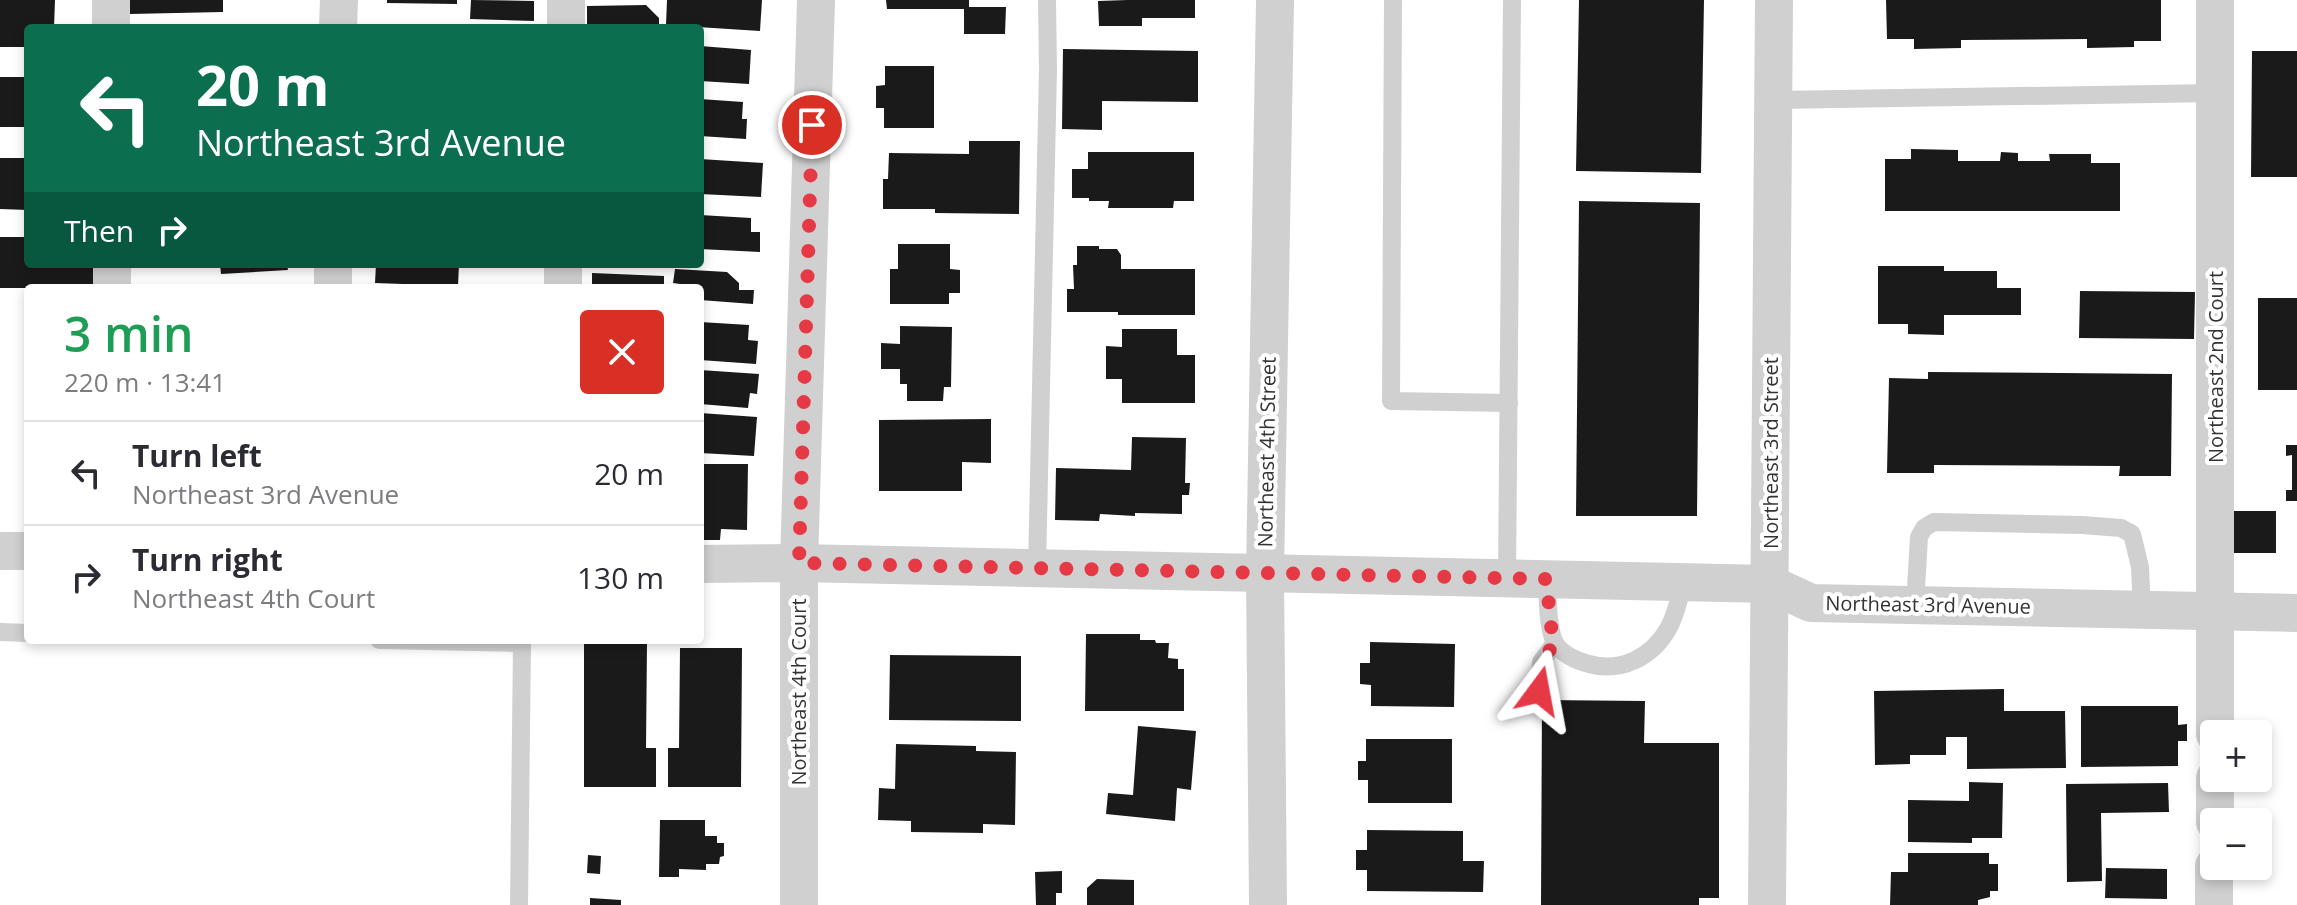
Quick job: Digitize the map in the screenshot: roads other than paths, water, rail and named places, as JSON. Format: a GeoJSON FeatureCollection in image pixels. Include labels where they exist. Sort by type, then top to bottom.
{"type":"FeatureCollection","features":[{"type":"Feature","properties":{"kind":"street"},"geometry":{"type":"LineString","coordinates":[[111,0],[111,24]]}},
{"type":"Feature","properties":{"kind":"street"},"geometry":{"type":"LineString","coordinates":[[338,24],[339,0]]}},
{"type":"Feature","properties":{"kind":"street"},"geometry":{"type":"LineString","coordinates":[[566,0],[566,24]]}},
{"type":"Feature","properties":{"kind":"street","name":"Northeast 4th Court"},"geometry":{"type":"LineString","coordinates":[[799,905],[799,563],[816,0]]}},
{"type":"Feature","properties":{"kind":"street","name":"Northeast 4th Street"},"geometry":{"type":"LineString","coordinates":[[1268,905],[1265,573],[1275,0]]}},
{"type":"Feature","properties":{"kind":"street","name":"Northeast 3rd Street"},"geometry":{"type":"LineString","coordinates":[[1767,905],[1774,0]]}},
{"type":"Feature","properties":{"kind":"street","name":"Northeast 2nd Court"},"geometry":{"type":"LineString","coordinates":[[2215,0],[2215,720]]}},
{"type":"Feature","properties":{"kind":"street"},"geometry":{"type":"LineString","coordinates":[[0,551],[24,551]]}},
{"type":"Feature","properties":{"kind":"street","name":"Northeast 3rd Avenue"},"geometry":{"type":"LineString","coordinates":[[704,564],[799,563],[1770,584],[1811,603],[2297,613]]}},
{"type":"Feature","properties":{"kind":"street"},"geometry":{"type":"LineString","coordinates":[[2214,880],[2214,905]]}},
{"type":"Feature","properties":{"kind":"lane"},"geometry":{"type":"LineString","coordinates":[[1037,568],[1047,0]]}},
{"type":"Feature","properties":{"kind":"lane"},"geometry":{"type":"LineString","coordinates":[[1393,0],[1391,401],[1509,403]]}},
{"type":"Feature","properties":{"kind":"lane"},"geometry":{"type":"LineString","coordinates":[[1507,578],[1512,0]]}},
{"type":"Feature","properties":{"kind":"lane"},"geometry":{"type":"LineString","coordinates":[[1774,100],[2215,93]]}},
{"type":"Feature","properties":{"kind":"lane"},"geometry":{"type":"LineString","coordinates":[[1915,605],[1919,537],[1924,528],[1934,522],[2082,525],[2121,528],[2132,534],[2140,567],[2142,610]]}},
{"type":"Feature","properties":{"kind":"lane"},"geometry":{"type":"LineString","coordinates":[[1547,579],[1555,643],[1575,660],[1598,667],[1624,665],[1650,652],[1669,628],[1684,582]]}},
{"type":"Feature","properties":{"kind":"lane"},"geometry":{"type":"LineString","coordinates":[[0,632],[24,633]]}},
{"type":"Feature","properties":{"kind":"lane"},"geometry":{"type":"LineString","coordinates":[[1539,691],[1541,662],[1555,643]]}},
{"type":"Feature","properties":{"kind":"lane"},"geometry":{"type":"LineString","coordinates":[[519,905],[522,644]]}}]}
